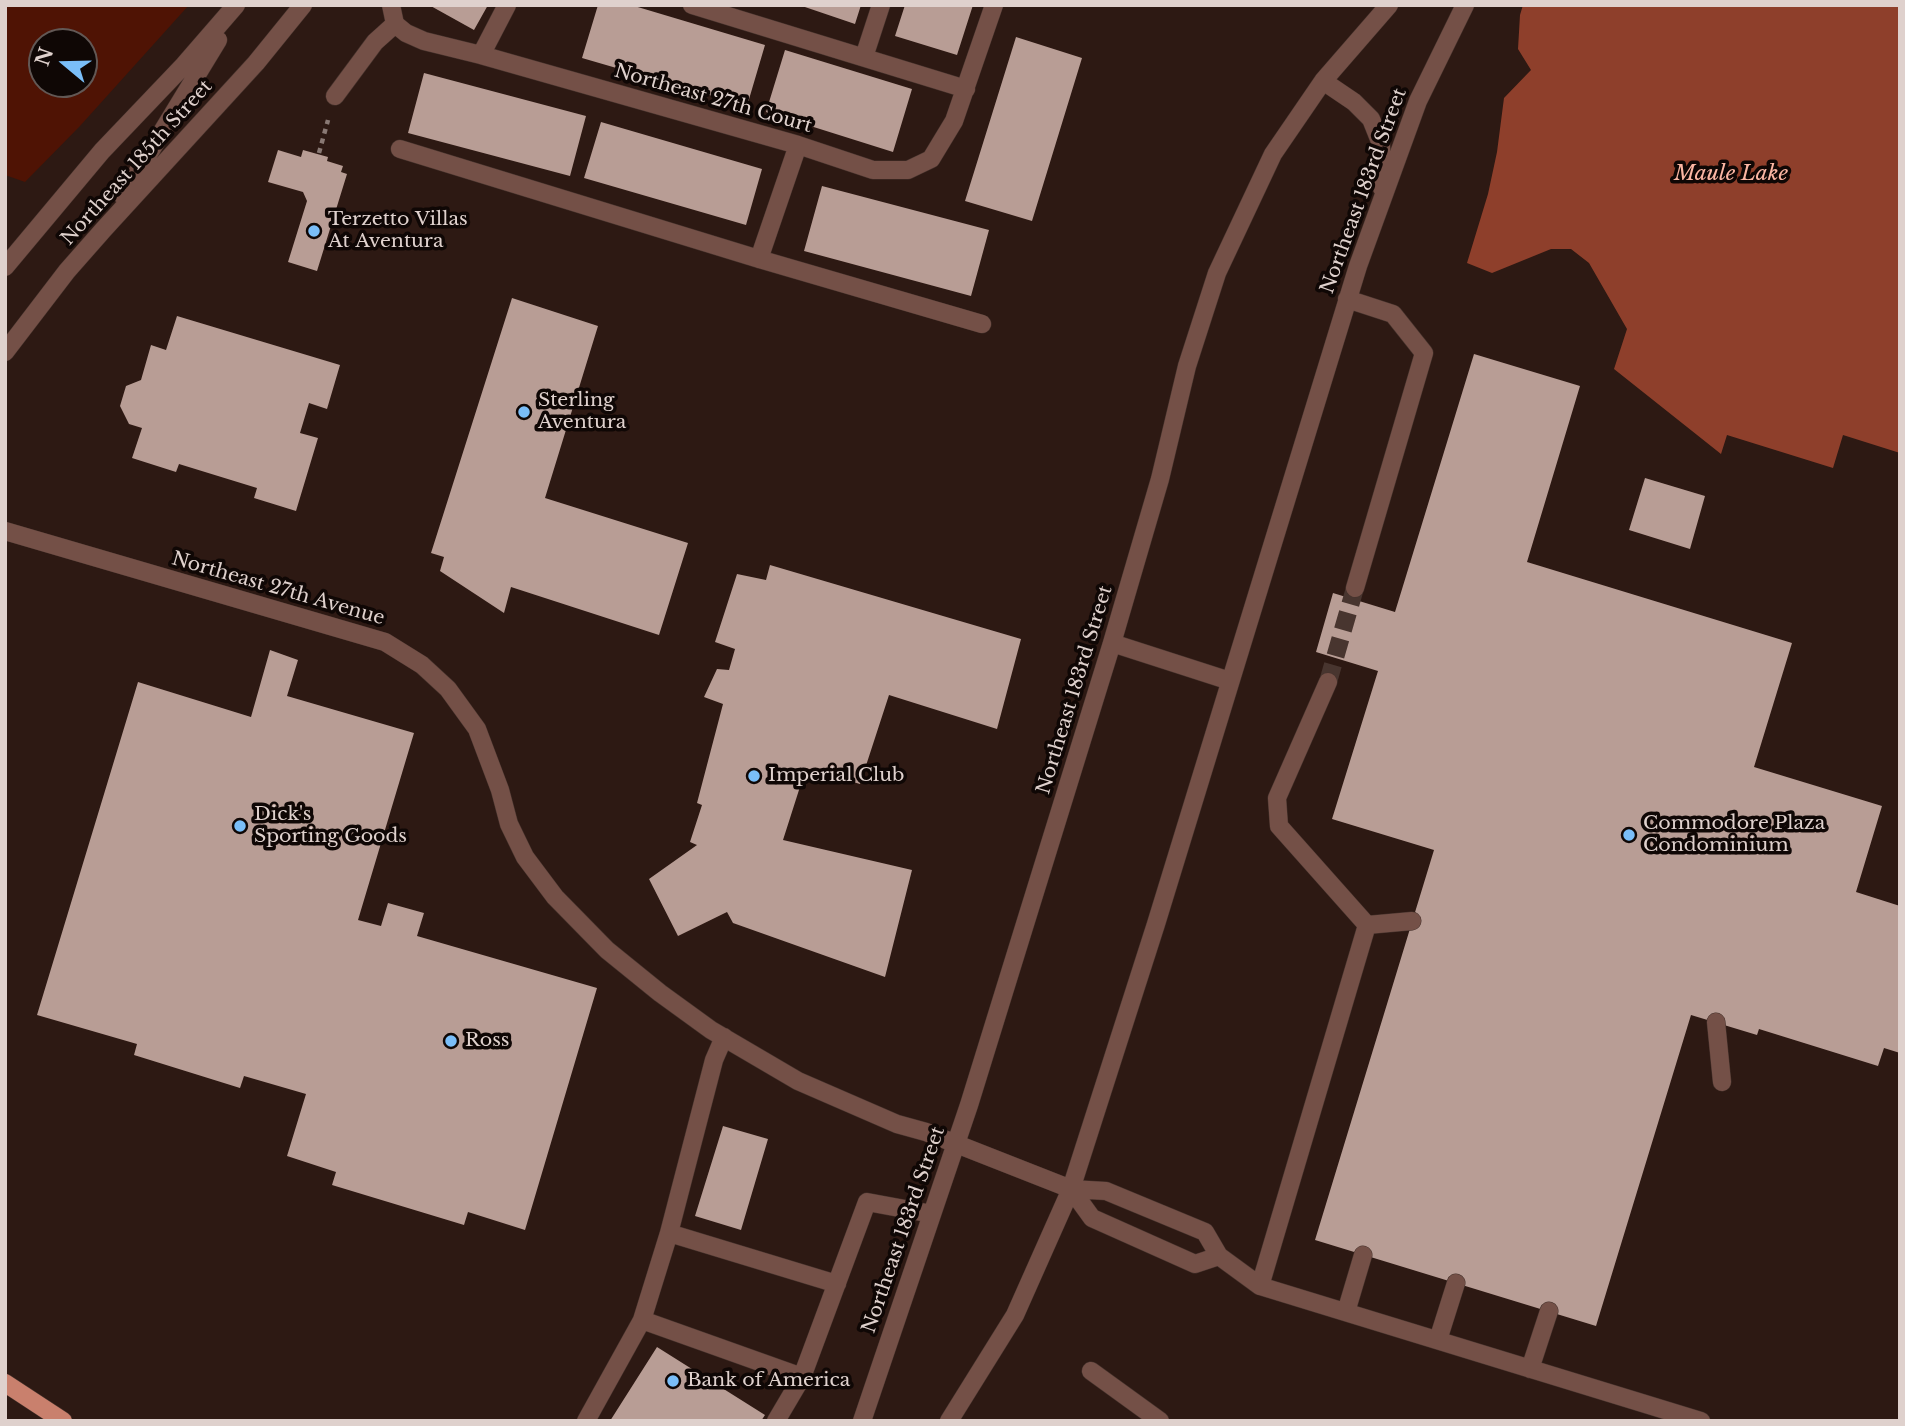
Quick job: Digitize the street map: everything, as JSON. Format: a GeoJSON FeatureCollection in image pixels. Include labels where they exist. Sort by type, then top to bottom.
{"type":"FeatureCollection","features":[{"type":"Feature","properties":{"kind":"main road"},"geometry":{"type":"LineString","coordinates":[[5,1383],[63,1421]]}},
{"type":"Feature","properties":{"kind":"street"},"geometry":{"type":"LineString","coordinates":[[104,229],[237,5]]}},
{"type":"Feature","properties":{"kind":"street","name":"Northeast 185th Street"},"geometry":{"type":"LineString","coordinates":[[5,267],[71,187],[237,5]]}},
{"type":"Feature","properties":{"kind":"street","name":"Northeast 185th Street"},"geometry":{"type":"LineString","coordinates":[[5,352],[67,271],[256,62],[303,5]]}},
{"type":"Feature","properties":{"kind":"street"},"geometry":{"type":"LineString","coordinates":[[335,96],[375,42],[395,24],[391,5]]}},
{"type":"Feature","properties":{"kind":"street"},"geometry":{"type":"LineString","coordinates":[[481,55],[507,5]]}},
{"type":"Feature","properties":{"kind":"street"},"geometry":{"type":"LineString","coordinates":[[692,5],[966,89],[994,5]]}},
{"type":"Feature","properties":{"kind":"street"},"geometry":{"type":"LineString","coordinates":[[864,57],[881,5]]}},
{"type":"Feature","properties":{"kind":"street","name":"Northeast 183rd Street"},"geometry":{"type":"LineString","coordinates":[[862,1421],[955,1144],[1112,643],[1160,479],[1187,366],[1217,273],[1273,154],[1322,81],[1389,5]]}},
{"type":"Feature","properties":{"kind":"street","name":"Northeast 183rd Street"},"geometry":{"type":"LineString","coordinates":[[949,1421],[1015,1315],[1071,1189],[1156,923],[1347,299],[1418,101],[1465,5]]}},
{"type":"Feature","properties":{"kind":"street","name":"Northeast 27th Court"},"geometry":{"type":"LineString","coordinates":[[395,24],[406,33],[424,41],[798,145],[873,170],[908,170],[932,159],[954,121],[966,89]]}},
{"type":"Feature","properties":{"kind":"street"},"geometry":{"type":"LineString","coordinates":[[1322,81],[1353,102],[1371,119],[1381,144],[1382,198]]}},
{"type":"Feature","properties":{"kind":"street"},"geometry":{"type":"LineString","coordinates":[[759,259],[798,145]]}},
{"type":"Feature","properties":{"kind":"street"},"geometry":{"type":"LineString","coordinates":[[400,149],[982,324]]}},
{"type":"Feature","properties":{"kind":"street"},"geometry":{"type":"LineString","coordinates":[[1347,299],[1393,314],[1424,353],[1355,588]]}},
{"type":"Feature","properties":{"kind":"street","name":"Northeast 27th Avenue"},"geometry":{"type":"LineString","coordinates":[[5,531],[385,642],[422,664],[448,689],[477,729],[500,790],[509,824],[525,857],[555,897],[607,950],[660,993],[724,1037],[809,1086],[897,1124],[926,1132],[1071,1189]]}},
{"type":"Feature","properties":{"kind":"street"},"geometry":{"type":"LineString","coordinates":[[1112,643],[1230,681]]}},
{"type":"Feature","properties":{"kind":"street"},"geometry":{"type":"LineString","coordinates":[[1328,682],[1277,798],[1279,826],[1367,925]]}},
{"type":"Feature","properties":{"kind":"street"},"geometry":{"type":"LineString","coordinates":[[1367,925],[1412,921]]}},
{"type":"Feature","properties":{"kind":"street"},"geometry":{"type":"LineString","coordinates":[[1260,1286],[1367,925]]}},
{"type":"Feature","properties":{"kind":"street"},"geometry":{"type":"LineString","coordinates":[[1716,1023],[1722,1082]]}},
{"type":"Feature","properties":{"kind":"street"},"geometry":{"type":"LineString","coordinates":[[586,1421],[642,1320],[669,1233],[714,1060],[724,1037]]}},
{"type":"Feature","properties":{"kind":"street"},"geometry":{"type":"LineString","coordinates":[[1071,1189],[1092,1218],[1195,1264],[1219,1256]]}},
{"type":"Feature","properties":{"kind":"street"},"geometry":{"type":"LineString","coordinates":[[1071,1189],[1106,1191],[1205,1232],[1219,1256],[1260,1286],[1702,1421]]}},
{"type":"Feature","properties":{"kind":"street"},"geometry":{"type":"LineString","coordinates":[[776,1421],[802,1377],[867,1202],[932,1214]]}},
{"type":"Feature","properties":{"kind":"street"},"geometry":{"type":"LineString","coordinates":[[669,1233],[837,1284]]}},
{"type":"Feature","properties":{"kind":"street"},"geometry":{"type":"LineString","coordinates":[[1346,1312],[1363,1255]]}},
{"type":"Feature","properties":{"kind":"street"},"geometry":{"type":"LineString","coordinates":[[1438,1340],[1456,1283]]}},
{"type":"Feature","properties":{"kind":"street"},"geometry":{"type":"LineString","coordinates":[[1530,1369],[1549,1311]]}},
{"type":"Feature","properties":{"kind":"street"},"geometry":{"type":"LineString","coordinates":[[642,1320],[802,1377]]}},
{"type":"Feature","properties":{"kind":"street"},"geometry":{"type":"LineString","coordinates":[[1091,1371],[1160,1421]]}},
{"type":"Feature","properties":{"kind":"path"},"geometry":{"type":"LineString","coordinates":[[319,153],[335,96]]}},
{"type":"Feature","properties":{"kind":"shaded area"},"geometry":{"type":"Polygon","coordinates":[[[5,5],[189,5],[80,126],[25,182],[5,175],[5,5]]]}},
{"type":"Feature","properties":{"kind":"water","name":"Maule Lake"},"geometry":{"type":"Polygon","coordinates":[[[1523,5],[1900,5],[1900,453],[1843,435],[1833,468],[1727,435],[1721,454],[1614,369],[1627,329],[1589,263],[1571,249],[1551,249],[1492,273],[1467,263],[1488,194],[1504,98],[1531,70],[1518,49],[1523,5]]]}},
{"type":"Feature","properties":{"kind":"building"},"geometry":{"type":"Polygon","coordinates":[[[429,5],[488,5],[474,30],[429,5]]]}},
{"type":"Feature","properties":{"kind":"building"},"geometry":{"type":"Polygon","coordinates":[[[598,5],[631,5],[765,45],[747,106],[582,58],[598,5]]]}},
{"type":"Feature","properties":{"kind":"building"},"geometry":{"type":"Polygon","coordinates":[[[799,5],[861,5],[855,24],[799,5]]]}},
{"type":"Feature","properties":{"kind":"building"},"geometry":{"type":"Polygon","coordinates":[[[905,5],[973,5],[957,55],[895,36],[905,5]]]}},
{"type":"Feature","properties":{"kind":"building"},"geometry":{"type":"Polygon","coordinates":[[[1016,37],[1082,58],[1032,221],[965,201],[1016,37]]]}},
{"type":"Feature","properties":{"kind":"building"},"geometry":{"type":"Polygon","coordinates":[[[785,50],[912,89],[893,152],[766,112],[785,50]]]}},
{"type":"Feature","properties":{"kind":"building"},"geometry":{"type":"Polygon","coordinates":[[[424,73],[586,116],[570,176],[408,133],[424,73]]]}},
{"type":"Feature","properties":{"kind":"building"},"geometry":{"type":"Polygon","coordinates":[[[601,122],[762,169],[746,225],[584,178],[601,122]]]}},
{"type":"Feature","properties":{"kind":"building","name":"Terzetto Villas At Aventura"},"geometry":{"type":"Polygon","coordinates":[[[278,150],[301,157],[303,150],[328,157],[327,161],[343,166],[341,172],[347,174],[317,271],[288,262],[307,201],[303,192],[268,182],[278,150]]]}},
{"type":"Feature","properties":{"kind":"building"},"geometry":{"type":"Polygon","coordinates":[[[822,186],[989,230],[971,296],[804,251],[822,186]]]}},
{"type":"Feature","properties":{"kind":"building","name":"Sterling Aventura"},"geometry":{"type":"Polygon","coordinates":[[[512,298],[598,326],[545,498],[688,543],[659,635],[511,587],[504,613],[440,571],[444,557],[431,553],[512,298]]]}},
{"type":"Feature","properties":{"kind":"building"},"geometry":{"type":"Polygon","coordinates":[[[177,316],[340,365],[327,409],[309,403],[300,433],[318,438],[296,511],[254,498],[257,488],[179,464],[176,472],[132,458],[142,428],[129,424],[120,406],[126,386],[141,380],[151,345],[166,350],[177,316]]]}},
{"type":"Feature","properties":{"kind":"building","name":"Commodore Plaza Condominium"},"geometry":{"type":"Polygon","coordinates":[[[1474,354],[1580,386],[1527,562],[1792,643],[1754,767],[1882,806],[1856,892],[1900,906],[1900,1053],[1884,1048],[1878,1066],[1759,1029],[1757,1035],[1691,1015],[1596,1326],[1315,1240],[1434,850],[1332,819],[1378,671],[1316,652],[1333,593],[1395,612],[1474,354]]]}},
{"type":"Feature","properties":{"kind":"building"},"geometry":{"type":"Polygon","coordinates":[[[1645,478],[1705,496],[1690,549],[1629,530],[1645,478]]]}},
{"type":"Feature","properties":{"kind":"building","name":"Imperial Club"},"geometry":{"type":"Polygon","coordinates":[[[770,565],[1021,639],[997,729],[889,695],[860,784],[806,768],[783,840],[912,870],[885,977],[733,923],[727,912],[678,936],[649,879],[697,845],[690,842],[702,805],[697,803],[723,704],[704,697],[717,669],[729,670],[735,649],[715,642],[737,574],[766,580],[770,565]]]}},
{"type":"Feature","properties":{"kind":"building","name":"Dick's Sporting Goods"},"geometry":{"type":"Polygon","coordinates":[[[270,650],[298,660],[287,696],[414,733],[358,920],[381,926],[388,903],[424,913],[417,936],[597,988],[525,1230],[468,1212],[464,1225],[332,1185],[336,1172],[287,1156],[306,1094],[244,1076],[240,1088],[134,1055],[137,1044],[37,1015],[138,682],[251,717],[270,650]]]}},
{"type":"Feature","properties":{"kind":"building"},"geometry":{"type":"Polygon","coordinates":[[[723,1126],[768,1139],[741,1230],[695,1216],[723,1126]]]}},
{"type":"Feature","properties":{"kind":"building","name":"Bank of America"},"geometry":{"type":"Polygon","coordinates":[[[657,1347],[765,1415],[761,1421],[610,1421],[657,1347]]]}},
{"type":"Feature","properties":{"kind":"tunnel"},"geometry":{"type":"LineString","coordinates":[[1328,682],[1355,588]]}},
{"type":"Feature","properties":{"kind":"place","name":"Terzetto Villas At Aventura"},"geometry":{"type":"Point","coordinates":[314,231]}},
{"type":"Feature","properties":{"kind":"place","name":"Sterling Aventura"},"geometry":{"type":"Point","coordinates":[524,412]}},
{"type":"Feature","properties":{"kind":"place","name":"Imperial Club"},"geometry":{"type":"Point","coordinates":[754,776]}},
{"type":"Feature","properties":{"kind":"place","name":"Dick's Sporting Goods"},"geometry":{"type":"Point","coordinates":[240,826]}},
{"type":"Feature","properties":{"kind":"place","name":"Commodore Plaza Condominium"},"geometry":{"type":"Point","coordinates":[1629,835]}},
{"type":"Feature","properties":{"kind":"place","name":"Ross"},"geometry":{"type":"Point","coordinates":[451,1041]}},
{"type":"Feature","properties":{"kind":"place","name":"Bank of America"},"geometry":{"type":"Point","coordinates":[673,1381]}}]}
